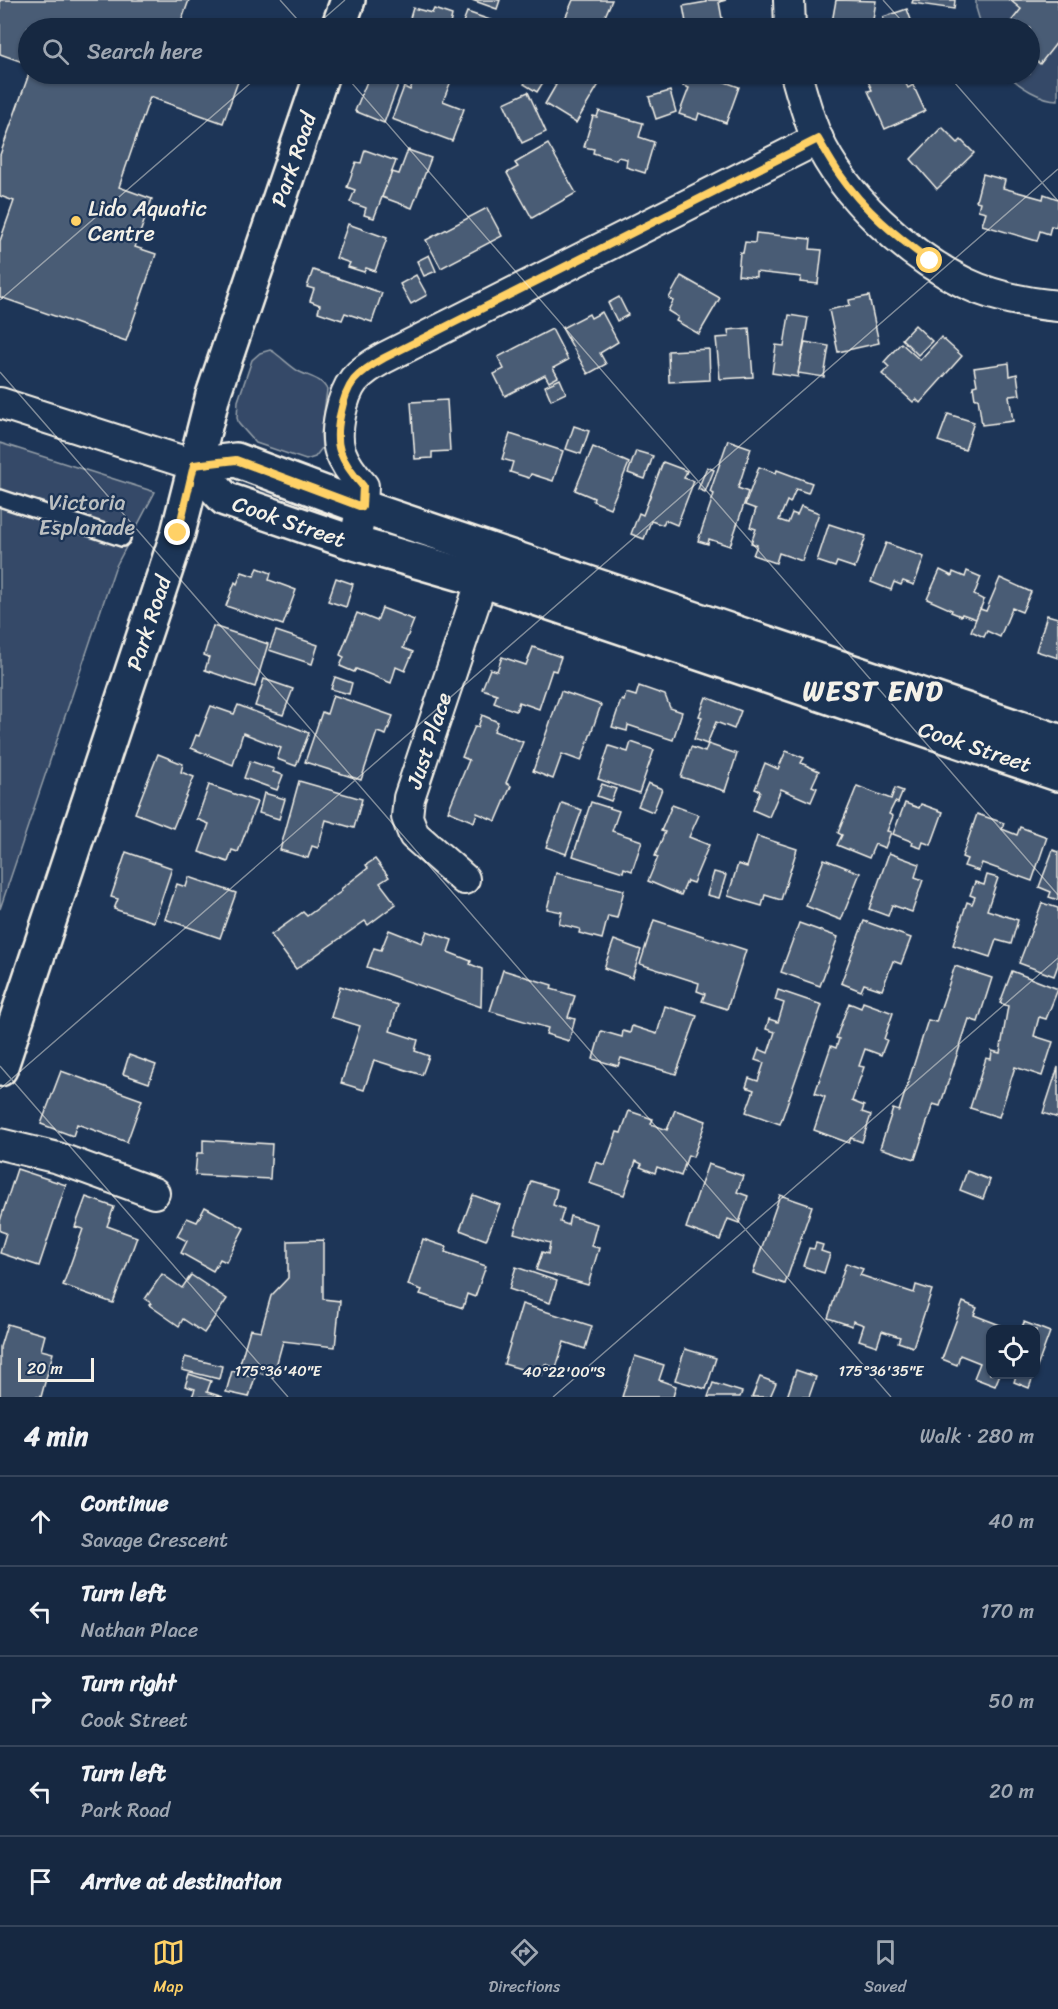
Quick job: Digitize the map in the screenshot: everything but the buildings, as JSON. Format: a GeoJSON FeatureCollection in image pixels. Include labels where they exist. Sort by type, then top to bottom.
{"type":"FeatureCollection","features":[{"type":"Feature","properties":{"kind":"street"},"geometry":{"type":"LineString","coordinates":[[342,18],[348,0]]}},
{"type":"Feature","properties":{"kind":"street"},"geometry":{"type":"LineString","coordinates":[[789,0],[790,18]]}},
{"type":"Feature","properties":{"kind":"street","name":"Park Road"},"geometry":{"type":"LineString","coordinates":[[0,1069],[178,533],[213,395],[319,84]]}},
{"type":"Feature","properties":{"kind":"street"},"geometry":{"type":"LineString","coordinates":[[799,84],[818,139],[840,175],[865,206],[895,235],[930,261],[966,283],[1010,300],[1058,306]]}},
{"type":"Feature","properties":{"kind":"street"},"geometry":{"type":"LineString","coordinates":[[354,543],[362,507],[363,486],[348,468],[339,450],[338,430],[346,393],[354,380],[366,369],[818,139]]}},
{"type":"Feature","properties":{"kind":"street"},"geometry":{"type":"LineString","coordinates":[[0,403],[194,465]]}},
{"type":"Feature","properties":{"kind":"street","name":"Cook Street"},"geometry":{"type":"LineString","coordinates":[[194,465],[236,460],[857,690],[1058,774]]}},
{"type":"Feature","properties":{"kind":"street","name":"Cook Street"},"geometry":{"type":"LineString","coordinates":[[194,465],[225,499],[354,543],[857,690],[1058,741]]}},
{"type":"Feature","properties":{"kind":"street","name":"Just Place"},"geometry":{"type":"LineString","coordinates":[[464,879],[414,835],[407,817],[409,798],[482,580]]}},
{"type":"Feature","properties":{"kind":"street"},"geometry":{"type":"LineString","coordinates":[[0,1144],[58,1158],[154,1193]]}},
{"type":"Feature","properties":{"kind":"lane"},"geometry":{"type":"LineString","coordinates":[[0,498],[122,538]]}},
{"type":"Feature","properties":{"kind":"green space"},"geometry":{"type":"Polygon","coordinates":[[[976,0],[1058,0],[1058,100],[1044,98],[1019,84],[1040,84],[1040,18],[979,18],[976,0]]]}},
{"type":"Feature","properties":{"kind":"green space"},"geometry":{"type":"Polygon","coordinates":[[[270,350],[298,371],[319,380],[327,390],[321,434],[322,448],[315,457],[306,460],[256,443],[239,424],[238,401],[252,360],[260,353],[270,350]]]}},
{"type":"Feature","properties":{"kind":"green space","name":"Victoria Esplanade"},"geometry":{"type":"Polygon","coordinates":[[[0,443],[155,492],[115,568],[0,909],[0,443]]]}},
{"type":"Feature","properties":{"kind":"place","name":"Lido Aquatic Centre"},"geometry":{"type":"Point","coordinates":[76,221]}},
{"type":"Feature","properties":{"kind":"district","name":"WEST END"},"geometry":{"type":"Point","coordinates":[873,690]}},
{"type":"Feature","properties":{"kind":"route"},"geometry":{"type":"LineString","coordinates":[[178,533],[194,465],[236,460],[362,507],[363,486],[348,468],[339,450],[338,430],[346,393],[354,380],[366,369],[818,139],[840,175],[865,206],[895,235],[930,261]]}}]}
